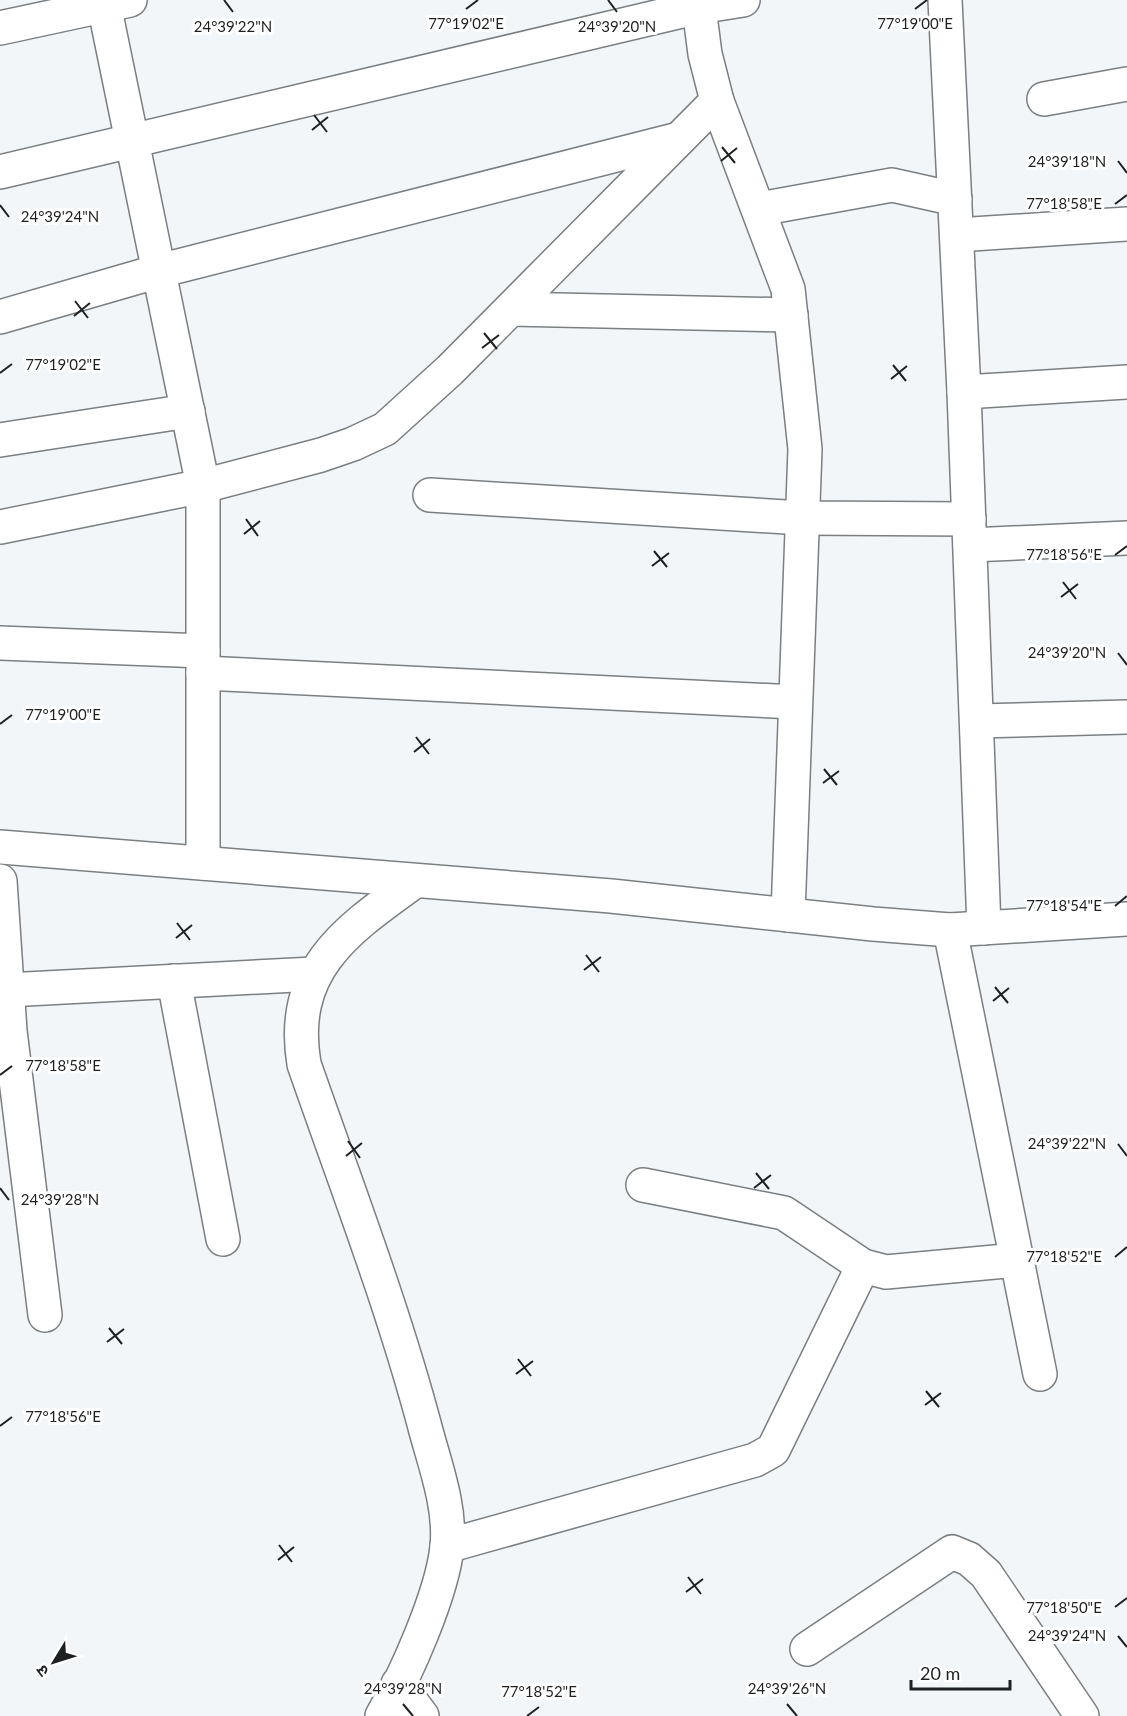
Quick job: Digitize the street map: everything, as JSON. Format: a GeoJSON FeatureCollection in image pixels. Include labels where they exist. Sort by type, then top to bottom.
{"type":"FeatureCollection","features":[{"type":"Feature","properties":{"kind":"street"},"geometry":{"type":"LineString","coordinates":[[0,172],[699,4],[743,0]]}},
{"type":"Feature","properties":{"kind":"street"},"geometry":{"type":"LineString","coordinates":[[945,0],[964,392],[984,927]]}},
{"type":"Feature","properties":{"kind":"street"},"geometry":{"type":"LineString","coordinates":[[0,28],[112,2],[132,139],[203,486],[203,863]]}},
{"type":"Feature","properties":{"kind":"street"},"geometry":{"type":"LineString","coordinates":[[699,4],[705,54],[717,101],[788,289],[805,449],[788,915]]}},
{"type":"Feature","properties":{"kind":"street"},"geometry":{"type":"LineString","coordinates":[[1044,99],[1127,84]]}},
{"type":"Feature","properties":{"kind":"street"},"geometry":{"type":"LineString","coordinates":[[0,526],[203,486],[321,455],[353,444],[385,429],[450,370],[717,101]]}},
{"type":"Feature","properties":{"kind":"street"},"geometry":{"type":"LineString","coordinates":[[0,317],[159,271],[680,139]]}},
{"type":"Feature","properties":{"kind":"street"},"geometry":{"type":"LineString","coordinates":[[759,208],[891,185],[955,199]]}},
{"type":"Feature","properties":{"kind":"street"},"geometry":{"type":"LineString","coordinates":[[957,235],[1127,224]]}},
{"type":"Feature","properties":{"kind":"street"},"geometry":{"type":"LineString","coordinates":[[511,309],[791,315]]}},
{"type":"Feature","properties":{"kind":"street"},"geometry":{"type":"LineString","coordinates":[[964,392],[1127,382]]}},
{"type":"Feature","properties":{"kind":"street"},"geometry":{"type":"LineString","coordinates":[[0,440],[188,411]]}},
{"type":"Feature","properties":{"kind":"street"},"geometry":{"type":"LineString","coordinates":[[430,495],[802,518],[969,532],[1127,538]]}},
{"type":"Feature","properties":{"kind":"street"},"geometry":{"type":"LineString","coordinates":[[0,643],[203,662],[795,702]]}},
{"type":"Feature","properties":{"kind":"street"},"geometry":{"type":"LineString","coordinates":[[976,721],[1127,717]]}},
{"type":"Feature","properties":{"kind":"street"},"geometry":{"type":"LineString","coordinates":[[0,847],[611,897],[950,930],[1127,920]]}},
{"type":"Feature","properties":{"kind":"street"},"geometry":{"type":"LineString","coordinates":[[382,1716],[398,1684],[441,1576],[447,1546],[447,1518],[442,1489],[409,1366],[304,1064],[300,1039],[301,1015],[314,974],[335,945],[353,926],[415,880]]}},
{"type":"Feature","properties":{"kind":"street"},"geometry":{"type":"LineString","coordinates":[[0,881],[7,990],[9,1105],[45,1315]]}},
{"type":"Feature","properties":{"kind":"street"},"geometry":{"type":"LineString","coordinates":[[950,930],[1040,1374]]}},
{"type":"Feature","properties":{"kind":"street"},"geometry":{"type":"LineString","coordinates":[[7,990],[314,974]]}},
{"type":"Feature","properties":{"kind":"street"},"geometry":{"type":"LineString","coordinates":[[174,981],[223,1239]]}},
{"type":"Feature","properties":{"kind":"street"},"geometry":{"type":"LineString","coordinates":[[643,1185],[784,1213],[863,1266],[886,1272],[1017,1260]]}},
{"type":"Feature","properties":{"kind":"street"},"geometry":{"type":"LineString","coordinates":[[447,1546],[754,1460],[773,1450],[863,1266]]}},
{"type":"Feature","properties":{"kind":"street"},"geometry":{"type":"LineString","coordinates":[[807,1649],[952,1552],[969,1559],[986,1574],[1072,1712]]}},
{"type":"Feature","properties":{"kind":"street"},"geometry":{"type":"LineString","coordinates":[[398,1684],[422,1716]]}}]}
